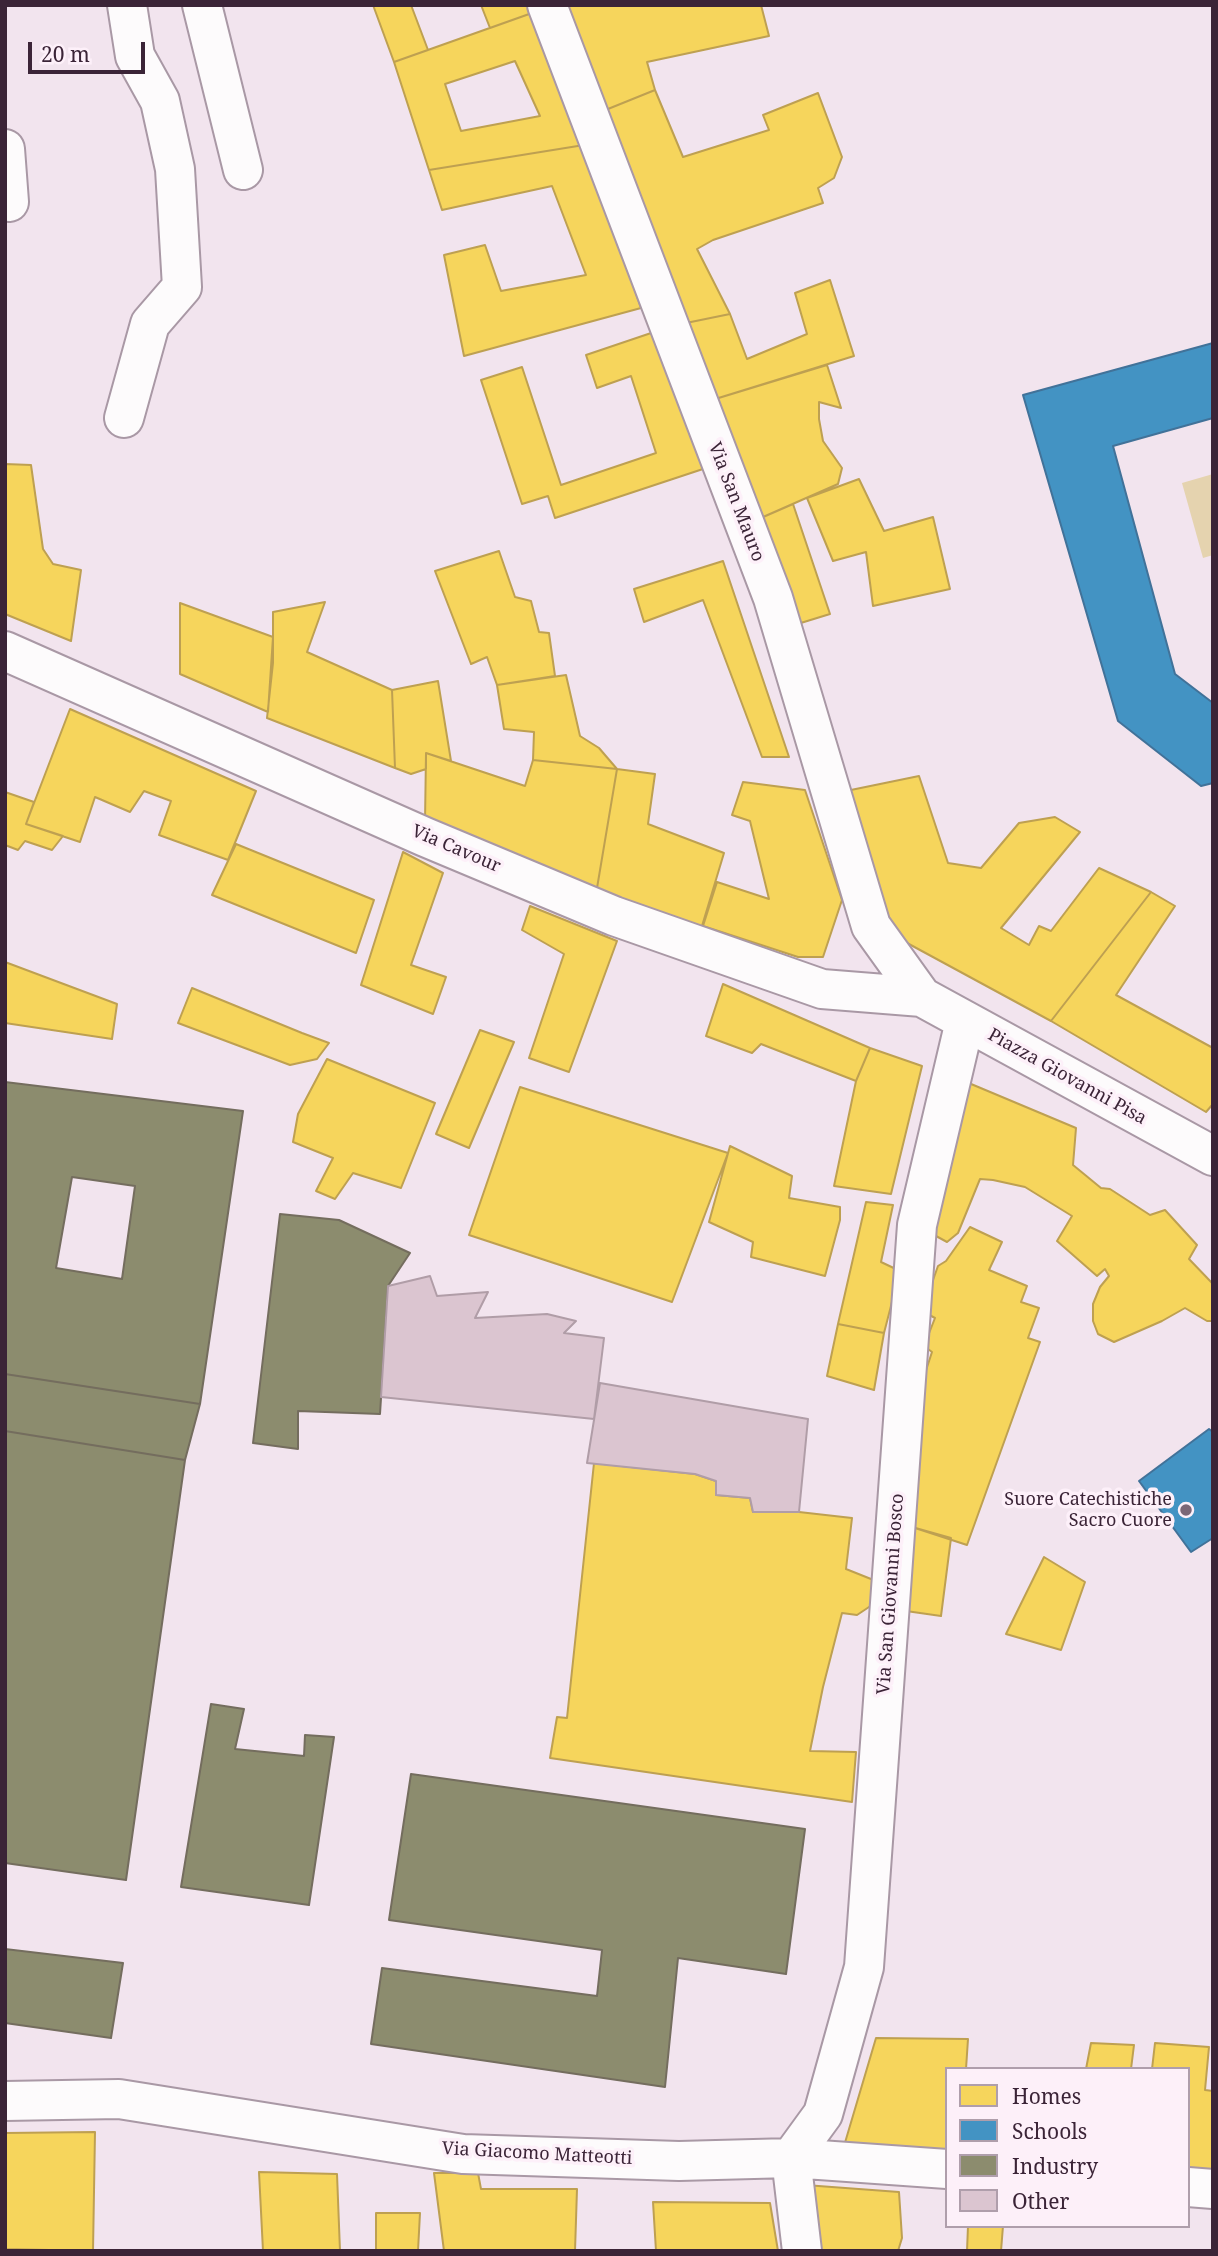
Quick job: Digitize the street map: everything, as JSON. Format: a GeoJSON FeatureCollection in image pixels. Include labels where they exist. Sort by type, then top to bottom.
{"type":"FeatureCollection","features":[{"type":"Feature","properties":{"kind":"street"},"geometry":{"type":"LineString","coordinates":[[124,418],[150,324],[182,287],[175,169],[160,101],[135,56],[127,5]]}},
{"type":"Feature","properties":{"kind":"street"},"geometry":{"type":"LineString","coordinates":[[202,5],[243,170]]}},
{"type":"Feature","properties":{"kind":"street","name":"Via San Mauro"},"geometry":{"type":"LineString","coordinates":[[547,5],[773,598],[870,926],[922,997]]}},
{"type":"Feature","properties":{"kind":"street"},"geometry":{"type":"LineString","coordinates":[[5,149],[9,202]]}},
{"type":"Feature","properties":{"kind":"street","name":"Via Cavour"},"geometry":{"type":"LineString","coordinates":[[5,651],[425,837],[614,916],[822,989],[922,997]]}},
{"type":"Feature","properties":{"kind":"street","name":"Piazza Giovanni Pisa"},"geometry":{"type":"LineString","coordinates":[[922,997],[1213,1156]]}},
{"type":"Feature","properties":{"kind":"street","name":"Via San Giovanni Bosco"},"geometry":{"type":"LineString","coordinates":[[791,2158],[823,2114],[864,1966],[917,1225],[965,1021]]}},
{"type":"Feature","properties":{"kind":"street","name":"Via Giacomo Matteotti"},"geometry":{"type":"LineString","coordinates":[[5,2101],[119,2099],[463,2154],[679,2161],[791,2158],[945,2169]]}},
{"type":"Feature","properties":{"kind":"street"},"geometry":{"type":"LineString","coordinates":[[791,2158],[802,2251]]}},
{"type":"Feature","properties":{"kind":"street"},"geometry":{"type":"LineString","coordinates":[[1190,2187],[1213,2189]]}},
{"type":"Feature","properties":{"kind":"shaded area"},"geometry":{"type":"Polygon","coordinates":[[[1213,474],[1213,555],[1203,558],[1182,483],[1213,474]]]}},
{"type":"Feature","properties":{"kind":"building: Homes"},"geometry":{"type":"Polygon","coordinates":[[[373,5],[411,5],[428,50],[394,62],[373,5]]]}},
{"type":"Feature","properties":{"kind":"building: Homes"},"geometry":{"type":"Polygon","coordinates":[[[481,5],[528,5],[532,13],[490,28],[481,5]]]}},
{"type":"Feature","properties":{"kind":"building: Homes"},"geometry":{"type":"Polygon","coordinates":[[[560,5],[761,5],[769,36],[647,62],[655,90],[603,111],[560,5]]]}},
{"type":"Feature","properties":{"kind":"building: Homes"},"geometry":{"type":"Polygon","coordinates":[[[532,13],[584,145],[429,170],[394,62],[532,13]],[[515,61],[445,84],[461,131],[540,116],[515,61]]]}},
{"type":"Feature","properties":{"kind":"building: Homes"},"geometry":{"type":"Polygon","coordinates":[[[655,90],[683,157],[769,130],[763,115],[818,93],[842,157],[834,178],[818,188],[823,203],[713,240],[697,249],[730,314],[686,323],[603,111],[655,90]]]}},
{"type":"Feature","properties":{"kind":"building: Homes"},"geometry":{"type":"Polygon","coordinates":[[[584,145],[641,308],[464,356],[444,255],[485,245],[501,291],[586,275],[552,186],[442,210],[429,170],[584,145]]]}},
{"type":"Feature","properties":{"kind":"building: Homes"},"geometry":{"type":"Polygon","coordinates":[[[830,280],[854,356],[712,400],[686,323],[730,314],[747,359],[807,334],[795,293],[830,280]]]}},
{"type":"Feature","properties":{"kind":"building: Homes"},"geometry":{"type":"Polygon","coordinates":[[[660,330],[706,468],[555,518],[548,496],[522,504],[481,380],[522,367],[561,485],[656,453],[631,376],[597,388],[586,355],[660,330]]]}},
{"type":"Feature","properties":{"kind":"building: Homes"},"geometry":{"type":"Polygon","coordinates":[[[827,365],[841,408],[819,402],[819,419],[823,441],[842,468],[838,484],[754,521],[712,400],[827,365]]]}},
{"type":"Feature","properties":{"kind":"building: Homes"},"geometry":{"type":"Polygon","coordinates":[[[5,464],[31,465],[43,549],[53,564],[81,570],[71,641],[5,614],[5,464]]]}},
{"type":"Feature","properties":{"kind":"building: Homes"},"geometry":{"type":"Polygon","coordinates":[[[859,479],[884,531],[933,517],[950,589],[873,606],[866,552],[833,561],[807,498],[859,479]]]}},
{"type":"Feature","properties":{"kind":"building: Homes"},"geometry":{"type":"Polygon","coordinates":[[[793,504],[830,614],[791,626],[754,521],[793,504]]]}},
{"type":"Feature","properties":{"kind":"building: Homes"},"geometry":{"type":"Polygon","coordinates":[[[499,551],[515,597],[531,601],[539,632],[549,633],[555,676],[497,685],[487,657],[471,664],[435,571],[499,551]]]}},
{"type":"Feature","properties":{"kind":"building: Homes"},"geometry":{"type":"Polygon","coordinates":[[[723,561],[789,757],[762,757],[703,600],[644,622],[634,589],[723,561]]]}},
{"type":"Feature","properties":{"kind":"building: Homes"},"geometry":{"type":"Polygon","coordinates":[[[325,602],[307,652],[392,690],[395,768],[267,718],[273,663],[273,612],[325,602]]]}},
{"type":"Feature","properties":{"kind":"building: Homes"},"geometry":{"type":"Polygon","coordinates":[[[180,603],[273,637],[268,712],[180,674],[180,603]]]}},
{"type":"Feature","properties":{"kind":"building: Homes"},"geometry":{"type":"Polygon","coordinates":[[[566,675],[580,736],[599,748],[617,769],[533,760],[534,732],[504,729],[497,685],[566,675]]]}},
{"type":"Feature","properties":{"kind":"building: Homes"},"geometry":{"type":"Polygon","coordinates":[[[438,681],[451,761],[426,753],[426,769],[411,774],[395,768],[392,690],[438,681]]]}},
{"type":"Feature","properties":{"kind":"building: Homes"},"geometry":{"type":"Polygon","coordinates":[[[70,709],[256,791],[228,860],[159,835],[171,801],[144,791],[130,812],[95,797],[80,842],[26,824],[70,709]]]}},
{"type":"Feature","properties":{"kind":"building: Homes"},"geometry":{"type":"Polygon","coordinates":[[[426,753],[525,786],[533,760],[617,769],[596,894],[425,822],[426,753]]]}},
{"type":"Feature","properties":{"kind":"building: Homes"},"geometry":{"type":"Polygon","coordinates":[[[617,769],[655,774],[648,824],[724,853],[699,936],[596,894],[617,769]]]}},
{"type":"Feature","properties":{"kind":"building: Homes"},"geometry":{"type":"Polygon","coordinates":[[[919,776],[948,863],[981,868],[1019,823],[1055,817],[1080,832],[1001,928],[1029,945],[1039,926],[1051,931],[1099,868],[1151,892],[1051,1021],[896,937],[882,926],[846,791],[919,776]]]}},
{"type":"Feature","properties":{"kind":"building: Homes"},"geometry":{"type":"Polygon","coordinates":[[[743,782],[805,790],[842,900],[823,957],[798,957],[703,926],[717,882],[769,899],[750,821],[732,815],[743,782]]]}},
{"type":"Feature","properties":{"kind":"building: Homes"},"geometry":{"type":"Polygon","coordinates":[[[5,792],[34,802],[26,824],[63,836],[52,850],[25,841],[18,850],[5,845],[5,792]]]}},
{"type":"Feature","properties":{"kind":"building: Homes"},"geometry":{"type":"Polygon","coordinates":[[[236,844],[374,900],[356,953],[212,895],[236,844]]]}},
{"type":"Feature","properties":{"kind":"building: Homes"},"geometry":{"type":"Polygon","coordinates":[[[403,852],[443,873],[411,965],[446,977],[433,1014],[361,985],[403,852]]]}},
{"type":"Feature","properties":{"kind":"building: Homes"},"geometry":{"type":"Polygon","coordinates":[[[1151,892],[1175,906],[1116,995],[1213,1048],[1213,1104],[1206,1112],[1051,1021],[1151,892]]]}},
{"type":"Feature","properties":{"kind":"building: Homes"},"geometry":{"type":"Polygon","coordinates":[[[530,906],[617,941],[569,1072],[529,1058],[564,954],[522,930],[530,906]]]}},
{"type":"Feature","properties":{"kind":"building: Homes"},"geometry":{"type":"Polygon","coordinates":[[[5,962],[117,1004],[112,1039],[5,1023],[5,962]]]}},
{"type":"Feature","properties":{"kind":"building: Homes"},"geometry":{"type":"Polygon","coordinates":[[[723,984],[870,1048],[856,1081],[761,1044],[752,1053],[706,1036],[723,984]]]}},
{"type":"Feature","properties":{"kind":"building: Homes"},"geometry":{"type":"Polygon","coordinates":[[[192,988],[329,1043],[317,1059],[290,1065],[178,1023],[192,988]]]}},
{"type":"Feature","properties":{"kind":"building: Homes"},"geometry":{"type":"Polygon","coordinates":[[[480,1030],[514,1042],[469,1148],[436,1134],[480,1030]]]}},
{"type":"Feature","properties":{"kind":"building: Homes"},"geometry":{"type":"Polygon","coordinates":[[[870,1048],[922,1066],[891,1194],[834,1186],[856,1081],[870,1048]]]}},
{"type":"Feature","properties":{"kind":"building: Homes"},"geometry":{"type":"Polygon","coordinates":[[[327,1059],[435,1103],[401,1188],[353,1173],[335,1199],[316,1191],[333,1158],[293,1142],[298,1114],[327,1059]]]}},
{"type":"Feature","properties":{"kind":"building: Homes"},"geometry":{"type":"Polygon","coordinates":[[[952,1076],[1076,1128],[1073,1165],[1101,1188],[1110,1189],[1150,1215],[1165,1210],[1197,1245],[1189,1259],[1213,1284],[1213,1321],[1207,1321],[1185,1308],[1114,1342],[1098,1334],[1093,1321],[1093,1304],[1100,1287],[1109,1276],[1105,1269],[1097,1276],[1057,1241],[1072,1216],[1025,1187],[980,1179],[958,1233],[947,1242],[925,1230],[952,1076]]]}},
{"type":"Feature","properties":{"kind":"building: Homes"},"geometry":{"type":"Polygon","coordinates":[[[520,1087],[728,1153],[672,1302],[469,1235],[520,1087]]]}},
{"type":"Feature","properties":{"kind":"building: Homes"},"geometry":{"type":"Polygon","coordinates":[[[730,1146],[792,1176],[789,1198],[840,1207],[840,1220],[825,1276],[751,1257],[753,1242],[709,1222],[730,1146]]]}},
{"type":"Feature","properties":{"kind":"building: Homes"},"geometry":{"type":"Polygon","coordinates":[[[866,1202],[893,1205],[881,1262],[900,1271],[884,1333],[838,1324],[866,1202]]]}},
{"type":"Feature","properties":{"kind":"building: Homes"},"geometry":{"type":"Polygon","coordinates":[[[970,1227],[1002,1242],[989,1270],[1027,1286],[1021,1302],[1039,1308],[1028,1338],[1040,1342],[967,1545],[912,1527],[907,1469],[923,1413],[914,1407],[932,1352],[924,1346],[935,1318],[922,1311],[938,1266],[946,1261],[970,1227]]]}},
{"type":"Feature","properties":{"kind":"building: Homes"},"geometry":{"type":"Polygon","coordinates":[[[838,1324],[884,1333],[874,1390],[827,1376],[838,1324]]]}},
{"type":"Feature","properties":{"kind":"building: Homes"},"geometry":{"type":"Polygon","coordinates":[[[594,1463],[695,1474],[716,1481],[716,1495],[750,1498],[753,1512],[799,1512],[852,1518],[846,1569],[876,1581],[875,1603],[857,1615],[842,1613],[810,1751],[856,1752],[852,1802],[550,1758],[557,1717],[567,1718],[594,1463]]]}},
{"type":"Feature","properties":{"kind":"building: Homes"},"geometry":{"type":"Polygon","coordinates":[[[912,1527],[951,1538],[941,1616],[906,1611],[912,1527]]]}},
{"type":"Feature","properties":{"kind":"building: Homes"},"geometry":{"type":"Polygon","coordinates":[[[1044,1557],[1085,1582],[1061,1650],[1006,1634],[1044,1557]]]}},
{"type":"Feature","properties":{"kind":"building: Homes"},"geometry":{"type":"Polygon","coordinates":[[[876,2038],[968,2039],[966,2067],[945,2067],[945,2154],[844,2146],[876,2038]]]}},
{"type":"Feature","properties":{"kind":"building: Homes"},"geometry":{"type":"Polygon","coordinates":[[[1091,2043],[1134,2045],[1131,2067],[1086,2067],[1091,2043]]]}},
{"type":"Feature","properties":{"kind":"building: Homes"},"geometry":{"type":"Polygon","coordinates":[[[1155,2043],[1209,2047],[1205,2090],[1213,2091],[1213,2172],[1190,2170],[1190,2067],[1152,2067],[1155,2043]]]}},
{"type":"Feature","properties":{"kind":"building: Homes"},"geometry":{"type":"Polygon","coordinates":[[[95,2132],[93,2251],[5,2249],[5,2133],[95,2132]]]}},
{"type":"Feature","properties":{"kind":"building: Homes"},"geometry":{"type":"Polygon","coordinates":[[[259,2172],[337,2174],[340,2251],[263,2251],[259,2172]]]}},
{"type":"Feature","properties":{"kind":"building: Homes"},"geometry":{"type":"Polygon","coordinates":[[[434,2173],[478,2173],[481,2189],[577,2189],[575,2251],[444,2251],[434,2173]]]}},
{"type":"Feature","properties":{"kind":"building: Homes"},"geometry":{"type":"Polygon","coordinates":[[[805,2185],[899,2192],[902,2238],[898,2251],[816,2251],[805,2185]]]}},
{"type":"Feature","properties":{"kind":"building: Homes"},"geometry":{"type":"Polygon","coordinates":[[[653,2202],[770,2203],[778,2251],[656,2251],[653,2202]]]}},
{"type":"Feature","properties":{"kind":"building: Homes"},"geometry":{"type":"Polygon","coordinates":[[[376,2213],[420,2213],[418,2251],[376,2251],[376,2213]]]}},
{"type":"Feature","properties":{"kind":"building: Homes"},"geometry":{"type":"Polygon","coordinates":[[[968,2228],[1003,2228],[1001,2251],[967,2251],[968,2228]]]}},
{"type":"Feature","properties":{"kind":"building: Schools"},"geometry":{"type":"Polygon","coordinates":[[[1213,343],[1213,418],[1113,446],[1175,674],[1213,703],[1213,783],[1201,786],[1118,721],[1023,395],[1213,343]]]}},
{"type":"Feature","properties":{"kind":"building: Schools","name":"Suore Catechistiche Sacro Cuore"},"geometry":{"type":"Polygon","coordinates":[[[1209,1429],[1213,1432],[1213,1538],[1191,1552],[1139,1481],[1209,1429]]]}},
{"type":"Feature","properties":{"kind":"building: Industry"},"geometry":{"type":"Polygon","coordinates":[[[5,1082],[243,1111],[200,1404],[5,1374],[5,1082]],[[72,1177],[56,1268],[122,1279],[135,1186],[72,1177]]]}},
{"type":"Feature","properties":{"kind":"building: Industry"},"geometry":{"type":"Polygon","coordinates":[[[280,1214],[339,1220],[410,1253],[388,1286],[380,1414],[298,1411],[298,1449],[253,1443],[280,1214]]]}},
{"type":"Feature","properties":{"kind":"building: Industry"},"geometry":{"type":"Polygon","coordinates":[[[5,1374],[200,1404],[185,1460],[5,1431],[5,1374]]]}},
{"type":"Feature","properties":{"kind":"building: Industry"},"geometry":{"type":"Polygon","coordinates":[[[5,1431],[185,1460],[126,1880],[5,1863],[5,1431]]]}},
{"type":"Feature","properties":{"kind":"building: Industry"},"geometry":{"type":"Polygon","coordinates":[[[211,1704],[244,1709],[235,1749],[304,1756],[305,1735],[334,1737],[309,1905],[181,1887],[211,1704]]]}},
{"type":"Feature","properties":{"kind":"building: Industry"},"geometry":{"type":"Polygon","coordinates":[[[411,1774],[805,1829],[786,1974],[678,1958],[665,2087],[371,2044],[382,1968],[597,1996],[602,1950],[389,1920],[411,1774]]]}},
{"type":"Feature","properties":{"kind":"building: Industry"},"geometry":{"type":"Polygon","coordinates":[[[5,1949],[123,1963],[111,2038],[5,2023],[5,1949]]]}},
{"type":"Feature","properties":{"kind":"building: Other"},"geometry":{"type":"Polygon","coordinates":[[[430,1276],[437,1296],[488,1292],[475,1318],[547,1314],[576,1321],[564,1333],[604,1338],[594,1419],[381,1397],[388,1286],[430,1276]]]}},
{"type":"Feature","properties":{"kind":"building: Other"},"geometry":{"type":"Polygon","coordinates":[[[600,1383],[808,1419],[799,1512],[753,1512],[750,1498],[716,1495],[716,1481],[695,1474],[587,1463],[600,1383]]]}},
{"type":"Feature","properties":{"kind":"place","name":"Suore Catechistiche Sacro Cuore"},"geometry":{"type":"Point","coordinates":[1186,1510]}}]}
